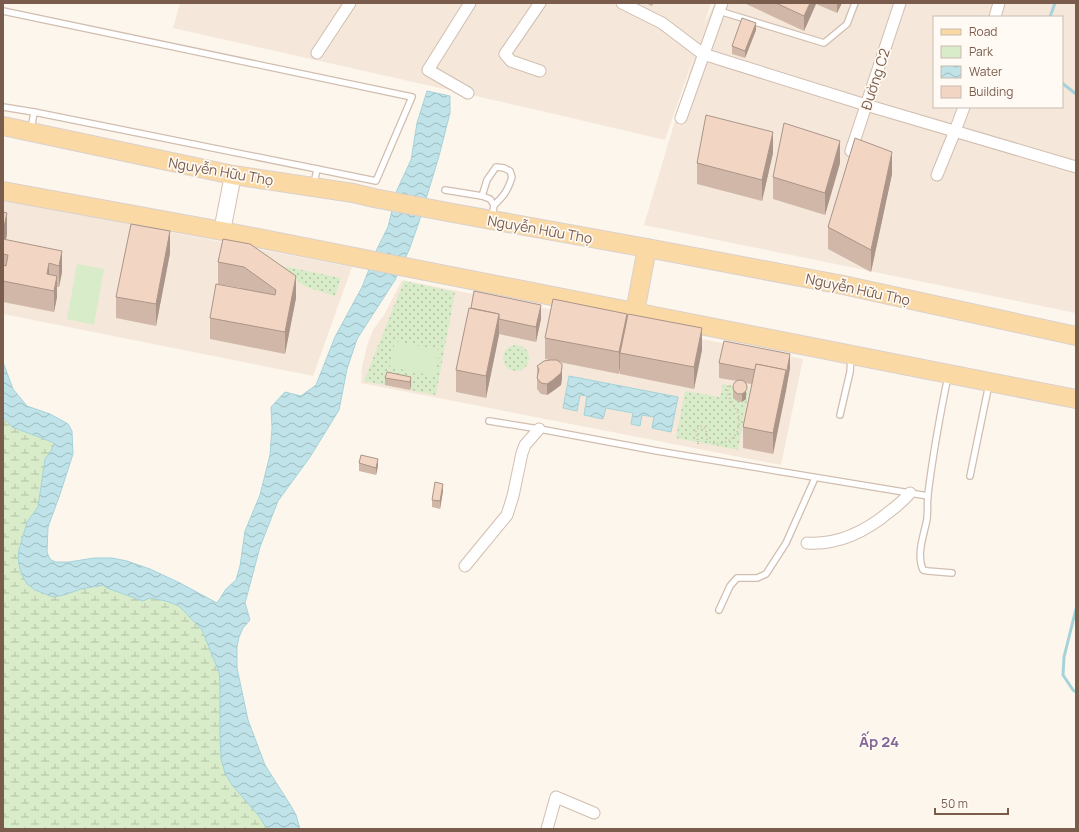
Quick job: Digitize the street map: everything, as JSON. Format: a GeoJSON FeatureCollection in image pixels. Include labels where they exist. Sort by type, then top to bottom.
{"type":"FeatureCollection","features":[{"type":"Feature","properties":{"kind":"main road","name":"Nguyễn Hữu Thọ"},"geometry":{"type":"LineString","coordinates":[[3,126],[233,175],[314,186],[453,213],[493,213],[647,248],[843,285],[1076,336]]}},
{"type":"Feature","properties":{"kind":"main road"},"geometry":{"type":"LineString","coordinates":[[222,231],[233,175]]}},
{"type":"Feature","properties":{"kind":"main road"},"geometry":{"type":"LineString","coordinates":[[3,191],[222,231],[1076,399]]}},
{"type":"Feature","properties":{"kind":"main road"},"geometry":{"type":"LineString","coordinates":[[635,312],[647,248]]}},
{"type":"Feature","properties":{"kind":"street"},"geometry":{"type":"LineString","coordinates":[[317,53],[350,3]]}},
{"type":"Feature","properties":{"kind":"street"},"geometry":{"type":"LineString","coordinates":[[468,93],[428,70],[470,3]]}},
{"type":"Feature","properties":{"kind":"street"},"geometry":{"type":"LineString","coordinates":[[540,3],[505,54],[511,61],[540,71]]}},
{"type":"Feature","properties":{"kind":"street"},"geometry":{"type":"LineString","coordinates":[[622,3],[662,24],[703,54],[866,105],[1076,167]]}},
{"type":"Feature","properties":{"kind":"street","name":"Đường C2"},"geometry":{"type":"LineString","coordinates":[[850,156],[900,3]]}},
{"type":"Feature","properties":{"kind":"street"},"geometry":{"type":"LineString","coordinates":[[995,16],[999,3]]}},
{"type":"Feature","properties":{"kind":"street"},"geometry":{"type":"LineString","coordinates":[[681,118],[720,7]]}},
{"type":"Feature","properties":{"kind":"street"},"geometry":{"type":"LineString","coordinates":[[937,175],[964,108]]}},
{"type":"Feature","properties":{"kind":"street"},"geometry":{"type":"LineString","coordinates":[[465,566],[507,515],[513,496],[522,453],[525,445],[539,429]]}},
{"type":"Feature","properties":{"kind":"street"},"geometry":{"type":"LineString","coordinates":[[807,543],[818,544],[839,540],[854,535],[886,515],[910,493]]}},
{"type":"Feature","properties":{"kind":"street"},"geometry":{"type":"LineString","coordinates":[[547,829],[556,797],[594,813]]}},
{"type":"Feature","properties":{"kind":"lane"},"geometry":{"type":"LineString","coordinates":[[720,7],[824,43],[847,24],[855,3]]}},
{"type":"Feature","properties":{"kind":"lane"},"geometry":{"type":"LineString","coordinates":[[3,11],[412,97],[376,181],[3,107]]}},
{"type":"Feature","properties":{"kind":"lane"},"geometry":{"type":"LineString","coordinates":[[30,132],[34,112]]}},
{"type":"Feature","properties":{"kind":"lane"},"geometry":{"type":"LineString","coordinates":[[482,196],[487,180],[496,167],[504,168],[510,171],[512,177],[509,188],[493,213]]}},
{"type":"Feature","properties":{"kind":"lane"},"geometry":{"type":"LineString","coordinates":[[314,186],[317,169]]}},
{"type":"Feature","properties":{"kind":"lane"},"geometry":{"type":"LineString","coordinates":[[445,190],[482,196],[490,199],[493,213]]}},
{"type":"Feature","properties":{"kind":"lane"},"geometry":{"type":"LineString","coordinates":[[840,415],[850,372],[852,356]]}},
{"type":"Feature","properties":{"kind":"lane"},"geometry":{"type":"LineString","coordinates":[[948,374],[936,434],[920,556],[923,570],[952,573]]}},
{"type":"Feature","properties":{"kind":"lane"},"geometry":{"type":"LineString","coordinates":[[970,476],[989,382]]}},
{"type":"Feature","properties":{"kind":"lane"},"geometry":{"type":"LineString","coordinates":[[489,421],[815,478],[928,496]]}},
{"type":"Feature","properties":{"kind":"lane"},"geometry":{"type":"LineString","coordinates":[[719,610],[730,586],[737,578],[757,578],[766,574],[786,542],[815,478]]}},
{"type":"Feature","properties":{"kind":"path"},"geometry":{"type":"LineString","coordinates":[[698,444],[696,430],[702,426],[707,432],[707,440],[715,444],[724,443],[730,440],[738,432],[740,419],[728,394],[728,385]]}},
{"type":"Feature","properties":{"kind":"shaded area"},"geometry":{"type":"Polygon","coordinates":[[[180,3],[711,3],[704,25],[715,3],[1076,3],[1076,313],[644,225],[694,56],[665,140],[173,28],[180,3]]]}},
{"type":"Feature","properties":{"kind":"shaded area"},"geometry":{"type":"Polygon","coordinates":[[[3,200],[352,267],[313,376],[3,314],[3,200]]]}},
{"type":"Feature","properties":{"kind":"shaded area"},"geometry":{"type":"Polygon","coordinates":[[[402,280],[803,359],[781,465],[361,383],[362,367],[373,330],[384,315],[402,280]]]}},
{"type":"Feature","properties":{"kind":"green space"},"geometry":{"type":"Polygon","coordinates":[[[77,264],[104,269],[94,325],[67,319],[77,264]]]}},
{"type":"Feature","properties":{"kind":"green space"},"geometry":{"type":"Polygon","coordinates":[[[273,264],[341,278],[335,296],[306,287],[273,264]]]}},
{"type":"Feature","properties":{"kind":"green space"},"geometry":{"type":"Polygon","coordinates":[[[404,281],[455,292],[436,395],[364,381],[404,281]]]}},
{"type":"Feature","properties":{"kind":"green space"},"geometry":{"type":"Polygon","coordinates":[[[395,341],[440,350],[435,376],[390,367],[395,341]]]}},
{"type":"Feature","properties":{"kind":"green space"},"geometry":{"type":"Polygon","coordinates":[[[516,345],[526,348],[529,358],[526,368],[516,371],[506,368],[503,358],[506,348],[516,345]]]}},
{"type":"Feature","properties":{"kind":"green space"},"geometry":{"type":"Polygon","coordinates":[[[723,384],[749,389],[738,450],[676,438],[685,391],[720,397],[723,384]]]}},
{"type":"Feature","properties":{"kind":"green space"},"geometry":{"type":"Polygon","coordinates":[[[3,417],[12,427],[54,444],[45,459],[38,507],[35,590],[53,597],[81,589],[103,585],[107,588],[143,601],[149,598],[166,601],[179,606],[202,630],[215,659],[220,682],[259,816],[267,829],[3,829],[3,417]]]}},
{"type":"Feature","properties":{"kind":"water"},"geometry":{"type":"Polygon","coordinates":[[[427,91],[450,96],[450,113],[419,222],[409,250],[395,280],[357,339],[347,369],[339,410],[310,457],[278,501],[260,547],[245,603],[250,620],[243,628],[239,637],[237,647],[237,668],[248,720],[265,765],[296,815],[300,829],[267,829],[259,816],[232,785],[225,773],[221,759],[219,672],[202,630],[179,606],[166,601],[150,598],[143,601],[107,588],[103,585],[81,589],[53,597],[35,590],[27,584],[21,573],[18,558],[19,550],[27,522],[38,507],[45,459],[54,444],[12,427],[3,417],[3,362],[13,389],[27,406],[50,414],[63,421],[68,424],[72,431],[73,454],[48,527],[47,552],[51,560],[56,562],[69,562],[94,558],[112,558],[127,561],[150,569],[180,583],[217,603],[226,589],[236,580],[240,566],[245,531],[260,495],[270,455],[272,428],[271,407],[285,392],[301,396],[316,385],[335,337],[362,287],[377,249],[388,227],[397,190],[411,160],[417,123],[427,91]]]}},
{"type":"Feature","properties":{"kind":"water"},"geometry":{"type":"Polygon","coordinates":[[[569,376],[678,397],[671,432],[652,428],[654,417],[642,415],[640,426],[631,424],[633,413],[606,408],[603,419],[584,415],[587,396],[580,395],[577,411],[563,408],[569,376]]]}},
{"type":"Feature","properties":{"kind":"building"},"geometry":{"type":"Polygon","coordinates":[[[776,3],[810,3],[804,16],[776,3]]]}},
{"type":"Feature","properties":{"kind":"building"},"geometry":{"type":"Polygon","coordinates":[[[742,18],[756,23],[745,51],[732,46],[742,18]]]}},
{"type":"Feature","properties":{"kind":"building"},"geometry":{"type":"Polygon","coordinates":[[[706,115],[773,132],[762,180],[697,163],[706,115]]]}},
{"type":"Feature","properties":{"kind":"building"},"geometry":{"type":"Polygon","coordinates":[[[784,123],[840,141],[825,193],[773,177],[784,123]]]}},
{"type":"Feature","properties":{"kind":"building"},"geometry":{"type":"Polygon","coordinates":[[[855,138],[892,152],[871,250],[828,227],[855,138]]]}},
{"type":"Feature","properties":{"kind":"building"},"geometry":{"type":"Polygon","coordinates":[[[3,212],[7,213],[4,227],[3,227],[3,212]]]}},
{"type":"Feature","properties":{"kind":"building"},"geometry":{"type":"Polygon","coordinates":[[[131,224],[170,231],[156,304],[116,297],[131,224]]]}},
{"type":"Feature","properties":{"kind":"building"},"geometry":{"type":"Polygon","coordinates":[[[3,239],[62,251],[59,266],[49,263],[47,274],[57,276],[54,291],[3,281],[3,265],[6,266],[8,255],[3,254],[3,239]]]}},
{"type":"Feature","properties":{"kind":"building"},"geometry":{"type":"Polygon","coordinates":[[[223,239],[250,244],[296,276],[285,332],[210,318],[216,284],[275,295],[276,290],[244,267],[218,262],[223,239]]]}},
{"type":"Feature","properties":{"kind":"building"},"geometry":{"type":"Polygon","coordinates":[[[474,291],[541,305],[536,327],[499,319],[499,314],[471,308],[474,291]]]}},
{"type":"Feature","properties":{"kind":"building"},"geometry":{"type":"Polygon","coordinates":[[[553,299],[627,314],[619,352],[545,338],[553,299]]]}},
{"type":"Feature","properties":{"kind":"building"},"geometry":{"type":"Polygon","coordinates":[[[469,308],[499,314],[486,376],[456,370],[469,308]]]}},
{"type":"Feature","properties":{"kind":"building"},"geometry":{"type":"Polygon","coordinates":[[[628,314],[702,328],[694,367],[620,353],[628,314]]]}},
{"type":"Feature","properties":{"kind":"building"},"geometry":{"type":"Polygon","coordinates":[[[724,341],[790,354],[786,376],[786,370],[756,364],[755,370],[719,363],[724,341]]]}},
{"type":"Feature","properties":{"kind":"building"},"geometry":{"type":"Polygon","coordinates":[[[557,360],[562,364],[561,373],[547,384],[541,383],[537,378],[539,369],[537,366],[544,361],[557,360]]]}},
{"type":"Feature","properties":{"kind":"building"},"geometry":{"type":"Polygon","coordinates":[[[756,364],[786,370],[773,433],[743,427],[756,364]]]}},
{"type":"Feature","properties":{"kind":"building"},"geometry":{"type":"Polygon","coordinates":[[[387,372],[411,377],[410,382],[385,378],[387,372]]]}},
{"type":"Feature","properties":{"kind":"building"},"geometry":{"type":"Polygon","coordinates":[[[740,380],[745,382],[747,387],[745,392],[740,394],[735,392],[733,387],[735,382],[740,380]]]}},
{"type":"Feature","properties":{"kind":"building"},"geometry":{"type":"Polygon","coordinates":[[[361,455],[378,459],[376,468],[359,463],[361,455]]]}},
{"type":"Feature","properties":{"kind":"building"},"geometry":{"type":"Polygon","coordinates":[[[435,482],[443,484],[440,501],[432,500],[435,482]]]}},
{"type":"Feature","properties":{"kind":"waterway"},"geometry":{"type":"LineString","coordinates":[[1050,16],[1055,3]]}},
{"type":"Feature","properties":{"kind":"waterway"},"geometry":{"type":"LineString","coordinates":[[1063,84],[1076,94]]}},
{"type":"Feature","properties":{"kind":"waterway"},"geometry":{"type":"LineString","coordinates":[[1076,609],[1064,657],[1063,675],[1076,692]]}},
{"type":"Feature","properties":{"kind":"district","name":"Ấp 24"},"geometry":{"type":"Point","coordinates":[879,741]}}]}
